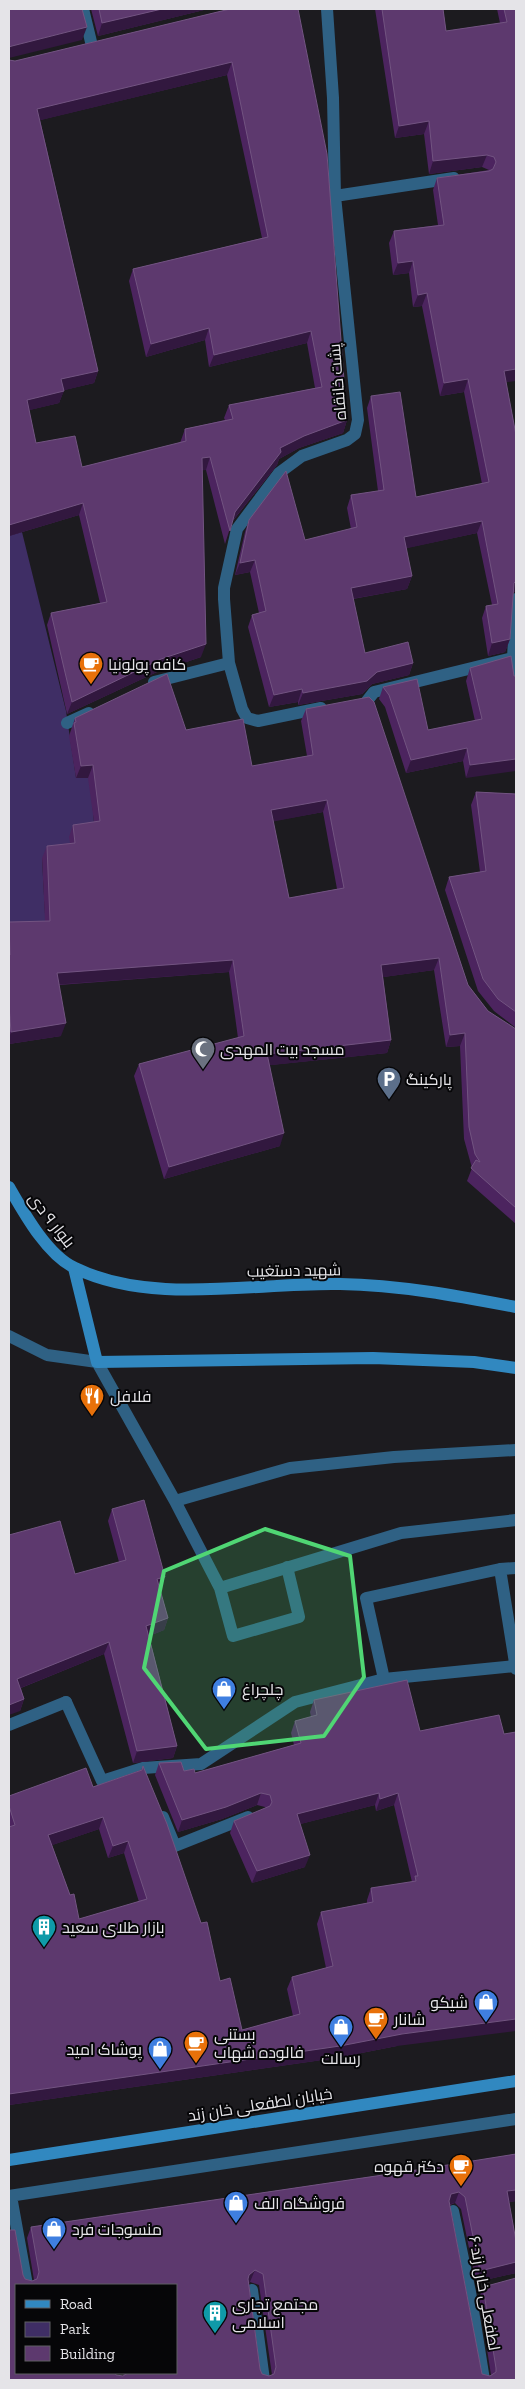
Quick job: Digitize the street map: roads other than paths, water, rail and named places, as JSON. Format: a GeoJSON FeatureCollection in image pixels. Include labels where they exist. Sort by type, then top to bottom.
{"type":"FeatureCollection","features":[{"type":"Feature","properties":{"kind":"street"},"geometry":{"type":"LineString","coordinates":[[83,9],[92,46]]}},
{"type":"Feature","properties":{"kind":"street","name":"پشت خانقاه"},"geometry":{"type":"LineString","coordinates":[[327,9],[333,98],[335,196],[358,420],[355,434],[348,440],[302,456],[279,473],[237,530],[224,588],[229,663],[242,709],[247,718],[258,721],[338,706]]}},
{"type":"Feature","properties":{"kind":"street"},"geometry":{"type":"LineString","coordinates":[[335,196],[464,177]]}},
{"type":"Feature","properties":{"kind":"street"},"geometry":{"type":"LineString","coordinates":[[516,599],[513,658],[516,683]]}},
{"type":"Feature","properties":{"kind":"street"},"geometry":{"type":"LineString","coordinates":[[367,705],[374,692],[513,658]]}},
{"type":"Feature","properties":{"kind":"street"},"geometry":{"type":"LineString","coordinates":[[143,687],[160,679],[229,663]]}},
{"type":"Feature","properties":{"kind":"street"},"geometry":{"type":"LineString","coordinates":[[67,723],[101,707]]}},
{"type":"Feature","properties":{"kind":"street","name":"بلوار ۹ دی"},"geometry":{"type":"LineString","coordinates":[[9,1187],[25,1216],[59,1258],[74,1268]]}},
{"type":"Feature","properties":{"kind":"street"},"geometry":{"type":"LineString","coordinates":[[74,1268],[97,1362],[175,1501],[220,1588],[233,1636],[299,1618],[287,1567]]}},
{"type":"Feature","properties":{"kind":"street","name":"شهید دستغیب"},"geometry":{"type":"LineString","coordinates":[[74,1268],[136,1286],[177,1289],[341,1284],[440,1293],[516,1307]]}},
{"type":"Feature","properties":{"kind":"street"},"geometry":{"type":"LineString","coordinates":[[9,1336],[47,1355],[97,1362],[373,1358],[474,1362],[516,1368]]}},
{"type":"Feature","properties":{"kind":"street"},"geometry":{"type":"LineString","coordinates":[[175,1501],[290,1468],[394,1457],[516,1450]]}},
{"type":"Feature","properties":{"kind":"street"},"geometry":{"type":"LineString","coordinates":[[220,1588],[401,1533],[516,1520]]}},
{"type":"Feature","properties":{"kind":"street"},"geometry":{"type":"LineString","coordinates":[[384,1679],[366,1598],[500,1569],[516,1568]]}},
{"type":"Feature","properties":{"kind":"street"},"geometry":{"type":"LineString","coordinates":[[9,1726],[66,1702],[102,1781],[144,1772],[200,1764],[294,1702],[384,1679],[516,1668],[500,1569]]}},
{"type":"Feature","properties":{"kind":"street"},"geometry":{"type":"LineString","coordinates":[[157,1802],[175,1846],[260,1813]]}},
{"type":"Feature","properties":{"kind":"street","name":"خیابان لطفعلی خان زند"},"geometry":{"type":"LineString","coordinates":[[9,2160],[516,2081]]}},
{"type":"Feature","properties":{"kind":"street"},"geometry":{"type":"LineString","coordinates":[[27,2284],[10,2196],[516,2119]]}},
{"type":"Feature","properties":{"kind":"street","name":"لطفعلی خان زند۶۰"},"geometry":{"type":"LineString","coordinates":[[453,2211],[475,2291],[484,2380]]}},
{"type":"Feature","properties":{"kind":"street"},"geometry":{"type":"LineString","coordinates":[[252,2290],[264,2380]]}},
{"type":"Feature","properties":{"kind":"place","name":"کافه پولونیا"},"geometry":{"type":"Point","coordinates":[91,685]}},
{"type":"Feature","properties":{"kind":"place","name":"مسجد بیت المهدی"},"geometry":{"type":"Point","coordinates":[203,1070]}},
{"type":"Feature","properties":{"kind":"place","name":"پارکینگ"},"geometry":{"type":"Point","coordinates":[389,1100]}},
{"type":"Feature","properties":{"kind":"place","name":"فلافل"},"geometry":{"type":"Point","coordinates":[92,1417]}},
{"type":"Feature","properties":{"kind":"place","name":"چلچراغ"},"geometry":{"type":"Point","coordinates":[224,1710]}},
{"type":"Feature","properties":{"kind":"place","name":"بازار طلای سعید"},"geometry":{"type":"Point","coordinates":[44,1948]}},
{"type":"Feature","properties":{"kind":"place","name":"شیکو"},"geometry":{"type":"Point","coordinates":[486,2023]}},
{"type":"Feature","properties":{"kind":"place","name":"شانار"},"geometry":{"type":"Point","coordinates":[376,2040]}},
{"type":"Feature","properties":{"kind":"place","name":"رسالت"},"geometry":{"type":"Point","coordinates":[341,2048]}},
{"type":"Feature","properties":{"kind":"place","name":"بستنی فالوده شهاب"},"geometry":{"type":"Point","coordinates":[196,2064]}},
{"type":"Feature","properties":{"kind":"place","name":"پوشاک امید"},"geometry":{"type":"Point","coordinates":[160,2070]}},
{"type":"Feature","properties":{"kind":"place","name":"دکتر قهوه"},"geometry":{"type":"Point","coordinates":[461,2187]}},
{"type":"Feature","properties":{"kind":"place","name":"فروشگاه الف"},"geometry":{"type":"Point","coordinates":[236,2224]}},
{"type":"Feature","properties":{"kind":"place","name":"منسوجات فرد"},"geometry":{"type":"Point","coordinates":[54,2250]}},
{"type":"Feature","properties":{"kind":"place","name":"مجتمع تجاری اسلامی"},"geometry":{"type":"Point","coordinates":[215,2334]}}]}
